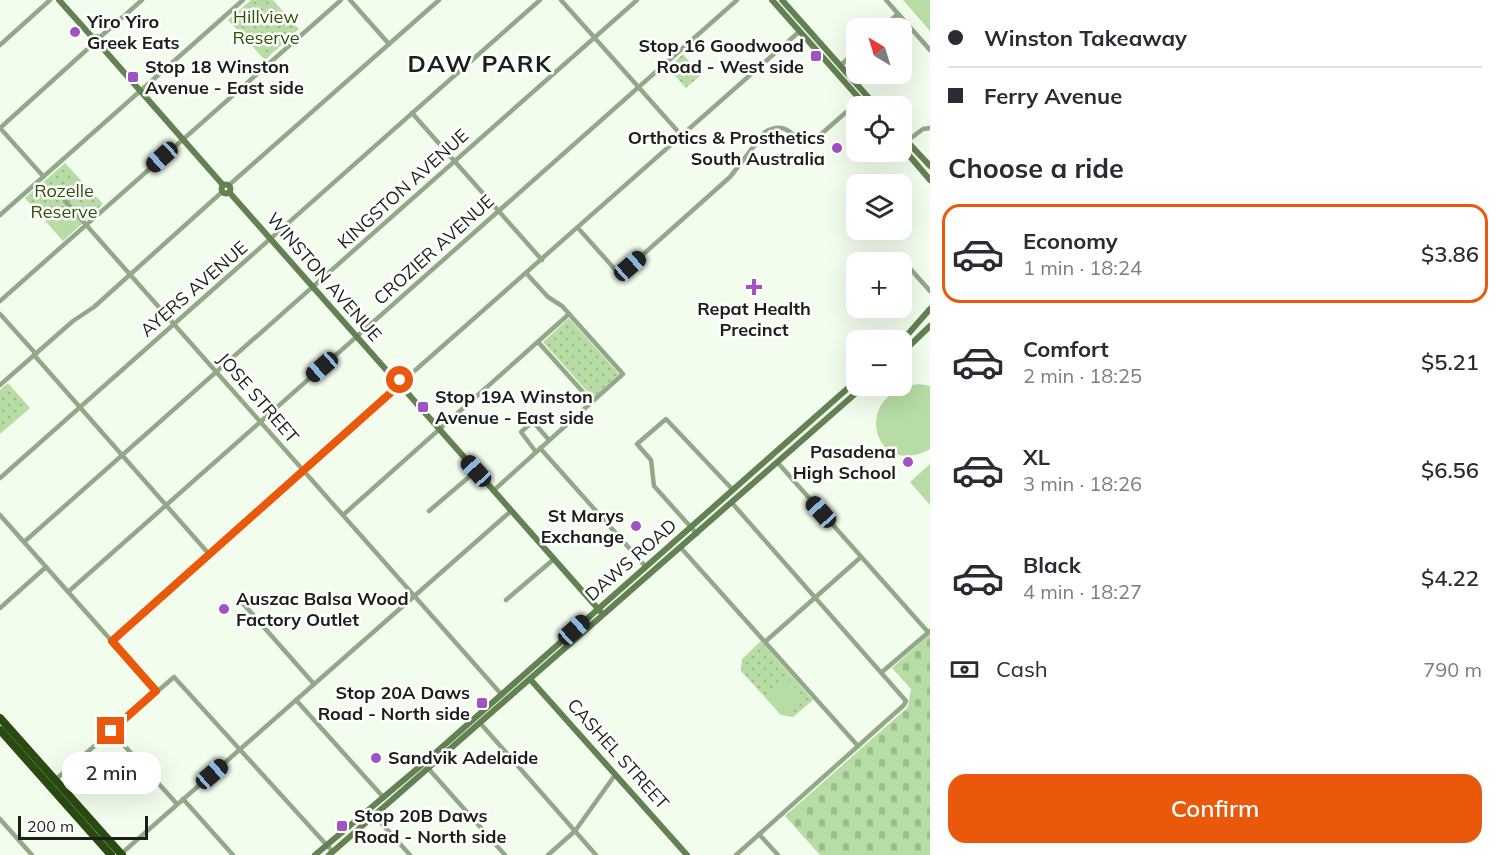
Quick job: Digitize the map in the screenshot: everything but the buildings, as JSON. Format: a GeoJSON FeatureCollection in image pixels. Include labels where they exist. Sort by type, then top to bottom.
{"type":"FeatureCollection","features":[{"type":"Feature","properties":{"kind":"highway"},"geometry":{"type":"LineString","coordinates":[[0,718],[2,730],[121,855]]}},
{"type":"Feature","properties":{"kind":"highway"},"geometry":{"type":"LineString","coordinates":[[52,783],[111,855]]}},
{"type":"Feature","properties":{"kind":"main road","name":"WINSTON AVENUE"},"geometry":{"type":"LineString","coordinates":[[59,0],[604,616]]}},
{"type":"Feature","properties":{"kind":"main road"},"geometry":{"type":"LineString","coordinates":[[772,0],[857,96]]}},
{"type":"Feature","properties":{"kind":"main road"},"geometry":{"type":"LineString","coordinates":[[782,0],[865,96]]}},
{"type":"Feature","properties":{"kind":"main road"},"geometry":{"type":"LineString","coordinates":[[800,31],[801,21]]}},
{"type":"Feature","properties":{"kind":"main road"},"geometry":{"type":"LineString","coordinates":[[800,31],[810,32]]}},
{"type":"Feature","properties":{"kind":"main road"},"geometry":{"type":"LineString","coordinates":[[861,96],[862,91]]}},
{"type":"Feature","properties":{"kind":"main road"},"geometry":{"type":"LineString","coordinates":[[912,149],[930,166]]}},
{"type":"Feature","properties":{"kind":"main road"},"geometry":{"type":"LineString","coordinates":[[912,153],[930,180]]}},
{"type":"Feature","properties":{"kind":"main road"},"geometry":{"type":"LineString","coordinates":[[912,330],[930,309]]}},
{"type":"Feature","properties":{"kind":"main road"},"geometry":{"type":"LineString","coordinates":[[912,344],[930,327]]}},
{"type":"Feature","properties":{"kind":"main road","name":"DAWS ROAD"},"geometry":{"type":"LineString","coordinates":[[331,854],[375,816],[502,695],[846,390]]}},
{"type":"Feature","properties":{"kind":"main road","name":"DAWS ROAD"},"geometry":{"type":"LineString","coordinates":[[315,855],[384,798],[481,724],[853,396]]}},
{"type":"Feature","properties":{"kind":"main road"},"geometry":{"type":"LineString","coordinates":[[837,398],[840,407]]}},
{"type":"Feature","properties":{"kind":"main road"},"geometry":{"type":"LineString","coordinates":[[831,404],[840,407]]}},
{"type":"Feature","properties":{"kind":"main road"},"geometry":{"type":"LineString","coordinates":[[760,466],[778,463],[780,448]]}},
{"type":"Feature","properties":{"kind":"main road","name":"CASHEL STREET"},"geometry":{"type":"LineString","coordinates":[[526,674],[687,855]]}},
{"type":"Feature","properties":{"kind":"street"},"geometry":{"type":"LineString","coordinates":[[0,45],[50,0]]}},
{"type":"Feature","properties":{"kind":"street"},"geometry":{"type":"LineString","coordinates":[[43,176],[0,128],[142,0]]}},
{"type":"Feature","properties":{"kind":"street"},"geometry":{"type":"LineString","coordinates":[[0,215],[243,0]]}},
{"type":"Feature","properties":{"kind":"street"},"geometry":{"type":"LineString","coordinates":[[0,302],[341,0]]}},
{"type":"Feature","properties":{"kind":"street"},"geometry":{"type":"LineString","coordinates":[[350,0],[389,44]]}},
{"type":"Feature","properties":{"kind":"street"},"geometry":{"type":"LineString","coordinates":[[0,385],[130,275],[439,0]]}},
{"type":"Feature","properties":{"kind":"street","name":"AYERS AVENUE"},"geometry":{"type":"LineString","coordinates":[[0,478],[540,0]]}},
{"type":"Feature","properties":{"kind":"street"},"geometry":{"type":"LineString","coordinates":[[561,0],[682,136]]}},
{"type":"Feature","properties":{"kind":"street","name":"KINGSTON AVENUE"},"geometry":{"type":"LineString","coordinates":[[24,542],[637,0]]}},
{"type":"Feature","properties":{"kind":"street","name":"CROZIER AVENUE"},"geometry":{"type":"LineString","coordinates":[[68,592],[736,0]]}},
{"type":"Feature","properties":{"kind":"street"},"geometry":{"type":"LineString","coordinates":[[886,0],[930,50]]}},
{"type":"Feature","properties":{"kind":"street"},"geometry":{"type":"LineString","coordinates":[[893,18],[898,14]]}},
{"type":"Feature","properties":{"kind":"street"},"geometry":{"type":"LineString","coordinates":[[112,641],[800,31]]}},
{"type":"Feature","properties":{"kind":"street"},"geometry":{"type":"LineString","coordinates":[[840,66],[846,60]]}},
{"type":"Feature","properties":{"kind":"street"},"geometry":{"type":"LineString","coordinates":[[578,228],[620,275],[730,177],[765,132],[772,128],[787,129],[804,144],[811,143],[846,112]]}},
{"type":"Feature","properties":{"kind":"street"},"geometry":{"type":"LineString","coordinates":[[412,113],[542,260]]}},
{"type":"Feature","properties":{"kind":"street"},"geometry":{"type":"LineString","coordinates":[[912,138],[923,129],[930,128]]}},
{"type":"Feature","properties":{"kind":"street","name":"JOSE STREET"},"geometry":{"type":"LineString","coordinates":[[65,201],[502,695]]}},
{"type":"Feature","properties":{"kind":"street"},"geometry":{"type":"LineString","coordinates":[[912,272],[930,291]]}},
{"type":"Feature","properties":{"kind":"street"},"geometry":{"type":"LineString","coordinates":[[493,491],[623,374],[569,314],[548,297],[526,273]]}},
{"type":"Feature","properties":{"kind":"street"},"geometry":{"type":"LineString","coordinates":[[0,314],[209,554]]}},
{"type":"Feature","properties":{"kind":"street"},"geometry":{"type":"LineString","coordinates":[[344,516],[569,314]]}},
{"type":"Feature","properties":{"kind":"street"},"geometry":{"type":"LineString","coordinates":[[538,342],[592,402]]}},
{"type":"Feature","properties":{"kind":"street"},"geometry":{"type":"LineString","coordinates":[[697,534],[654,486],[651,460],[638,444],[666,418],[733,490]]}},
{"type":"Feature","properties":{"kind":"street"},"geometry":{"type":"LineString","coordinates":[[549,440],[535,424],[530,424],[521,432],[646,567]]}},
{"type":"Feature","properties":{"kind":"street"},"geometry":{"type":"LineString","coordinates":[[778,463],[929,631],[882,672]]}},
{"type":"Feature","properties":{"kind":"street"},"geometry":{"type":"LineString","coordinates":[[429,511],[476,471]]}},
{"type":"Feature","properties":{"kind":"street"},"geometry":{"type":"LineString","coordinates":[[732,503],[904,697],[904,705],[736,855]]}},
{"type":"Feature","properties":{"kind":"street"},"geometry":{"type":"LineString","coordinates":[[121,855],[511,511]]}},
{"type":"Feature","properties":{"kind":"street"},"geometry":{"type":"LineString","coordinates":[[0,515],[2,522],[24,542],[156,691]]}},
{"type":"Feature","properties":{"kind":"street"},"geometry":{"type":"LineString","coordinates":[[681,548],[858,746]]}},
{"type":"Feature","properties":{"kind":"street"},"geometry":{"type":"LineString","coordinates":[[766,641],[861,557]]}},
{"type":"Feature","properties":{"kind":"street"},"geometry":{"type":"LineString","coordinates":[[506,600],[554,559]]}},
{"type":"Feature","properties":{"kind":"street"},"geometry":{"type":"LineString","coordinates":[[0,608],[46,567]]}},
{"type":"Feature","properties":{"kind":"street"},"geometry":{"type":"LineString","coordinates":[[239,599],[314,684]]}},
{"type":"Feature","properties":{"kind":"street"},"geometry":{"type":"LineString","coordinates":[[52,783],[174,677],[327,845],[331,854]]}},
{"type":"Feature","properties":{"kind":"street"},"geometry":{"type":"LineString","coordinates":[[296,700],[384,798]]}},
{"type":"Feature","properties":{"kind":"street"},"geometry":{"type":"LineString","coordinates":[[481,724],[596,855]]}},
{"type":"Feature","properties":{"kind":"street"},"geometry":{"type":"LineString","coordinates":[[111,731],[177,804]]}},
{"type":"Feature","properties":{"kind":"street"},"geometry":{"type":"LineString","coordinates":[[426,766],[505,855]]}},
{"type":"Feature","properties":{"kind":"street"},"geometry":{"type":"LineString","coordinates":[[548,855],[574,831],[615,775]]}},
{"type":"Feature","properties":{"kind":"street"},"geometry":{"type":"LineString","coordinates":[[183,799],[233,855]]}},
{"type":"Feature","properties":{"kind":"street"},"geometry":{"type":"LineString","coordinates":[[375,816],[410,855]]}},
{"type":"Feature","properties":{"kind":"street"},"geometry":{"type":"LineString","coordinates":[[0,819],[32,855]]}},
{"type":"Feature","properties":{"kind":"street"},"geometry":{"type":"LineString","coordinates":[[759,834],[778,855]]}},
{"type":"Feature","properties":{"kind":"green space","name":"Hillview Reserve"},"geometry":{"type":"Polygon","coordinates":[[[251,0],[273,0],[299,29],[265,60],[228,20],[251,0]]]}},
{"type":"Feature","properties":{"kind":"green space"},"geometry":{"type":"Polygon","coordinates":[[[903,0],[930,0],[930,31],[903,0]]]}},
{"type":"Feature","properties":{"kind":"green space"},"geometry":{"type":"Polygon","coordinates":[[[683,54],[701,75],[686,88],[668,68],[683,54]]]}},
{"type":"Feature","properties":{"kind":"green space","name":"Rozelle Reserve"},"geometry":{"type":"Polygon","coordinates":[[[65,163],[103,204],[63,241],[25,198],[65,163]]]}},
{"type":"Feature","properties":{"kind":"green space"},"geometry":{"type":"Polygon","coordinates":[[[63,207],[76,222],[60,236],[47,221],[63,207]]]}},
{"type":"Feature","properties":{"kind":"green space"},"geometry":{"type":"Polygon","coordinates":[[[569,318],[619,374],[593,398],[543,342],[569,318]]]}},
{"type":"Feature","properties":{"kind":"green space"},"geometry":{"type":"Polygon","coordinates":[[[8,383],[30,408],[0,434],[0,390],[8,383]]]}},
{"type":"Feature","properties":{"kind":"green space"},"geometry":{"type":"Polygon","coordinates":[[[919,384],[930,386],[930,449],[910,456],[894,453],[883,444],[877,431],[877,416],[883,402],[890,396],[912,396],[912,386],[919,384]]]}},
{"type":"Feature","properties":{"kind":"green space"},"geometry":{"type":"Polygon","coordinates":[[[930,464],[930,505],[910,482],[930,464]]]}},
{"type":"Feature","properties":{"kind":"green space"},"geometry":{"type":"Polygon","coordinates":[[[930,634],[930,855],[820,855],[785,816],[908,707],[911,689],[892,668],[930,634]]]}},
{"type":"Feature","properties":{"kind":"green space"},"geometry":{"type":"Polygon","coordinates":[[[761,641],[813,700],[793,717],[781,715],[741,671],[742,659],[761,641]]]}},
{"type":"Feature","properties":{"kind":"green space"},"geometry":{"type":"Polygon","coordinates":[[[789,680],[803,696],[781,715],[767,699],[789,680]]]}},
{"type":"Feature","properties":{"kind":"place","name":"Yiro Yiro Greek Eats"},"geometry":{"type":"Point","coordinates":[75,32]}},
{"type":"Feature","properties":{"kind":"place","name":"Stop 16 Goodwood Road - West side"},"geometry":{"type":"Point","coordinates":[816,56]}},
{"type":"Feature","properties":{"kind":"place","name":"Stop 18 Winston Avenue - East side"},"geometry":{"type":"Point","coordinates":[133,77]}},
{"type":"Feature","properties":{"kind":"place","name":"Orthotics & Prosthetics South Australia"},"geometry":{"type":"Point","coordinates":[837,148]}},
{"type":"Feature","properties":{"kind":"place","name":"Repat Health Precinct"},"geometry":{"type":"Point","coordinates":[754,287]}},
{"type":"Feature","properties":{"kind":"place","name":"Stop 19A Winston Avenue - East side"},"geometry":{"type":"Point","coordinates":[423,407]}},
{"type":"Feature","properties":{"kind":"place","name":"Pasadena High School"},"geometry":{"type":"Point","coordinates":[908,462]}},
{"type":"Feature","properties":{"kind":"place","name":"St Marys Exchange"},"geometry":{"type":"Point","coordinates":[636,526]}},
{"type":"Feature","properties":{"kind":"place","name":"Auszac Balsa Wood Factory Outlet"},"geometry":{"type":"Point","coordinates":[224,609]}},
{"type":"Feature","properties":{"kind":"place","name":"Stop 20A Daws Road - North side"},"geometry":{"type":"Point","coordinates":[482,703]}},
{"type":"Feature","properties":{"kind":"place","name":"Sandvik Adelaide"},"geometry":{"type":"Point","coordinates":[376,758]}},
{"type":"Feature","properties":{"kind":"place","name":"Stop 20B Daws Road - North side"},"geometry":{"type":"Point","coordinates":[342,826]}},
{"type":"Feature","properties":{"kind":"district","name":"DAW PARK"},"geometry":{"type":"Point","coordinates":[480,64]}},
{"type":"Feature","properties":{"kind":"route"},"geometry":{"type":"LineString","coordinates":[[111,731],[156,691],[112,641],[396,388],[395,382],[400,380]]}}]}
